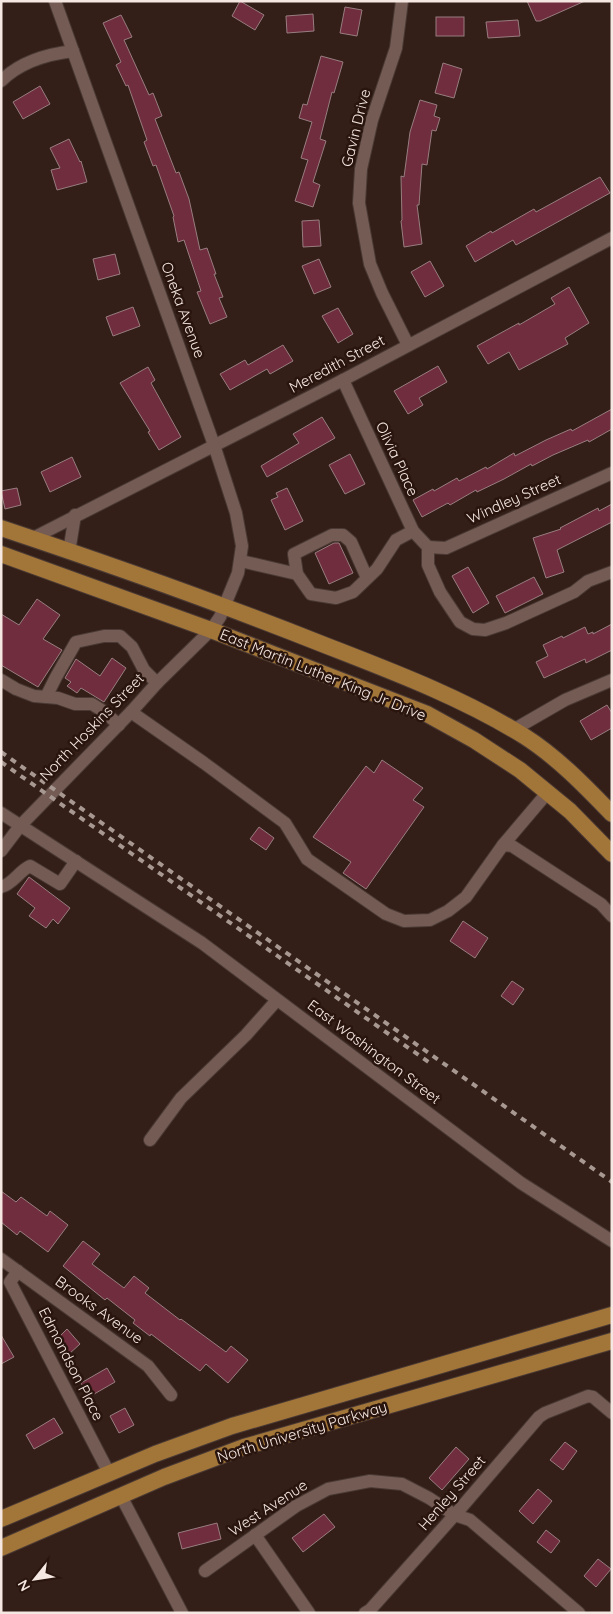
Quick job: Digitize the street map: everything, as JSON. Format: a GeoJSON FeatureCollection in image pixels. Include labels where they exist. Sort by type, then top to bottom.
{"type":"FeatureCollection","features":[{"type":"Feature","properties":{"kind":"main road","name":"East Martin Luther King Jr Drive"},"geometry":{"type":"LineString","coordinates":[[1,528],[225,606],[418,681],[476,708],[526,737],[573,775],[612,814]]}},
{"type":"Feature","properties":{"kind":"main road","name":"East Martin Luther King Jr Drive"},"geometry":{"type":"LineString","coordinates":[[1,554],[211,630],[427,714],[474,740],[513,765],[570,811],[612,854]]}},
{"type":"Feature","properties":{"kind":"main road","name":"North University Parkway"},"geometry":{"type":"LineString","coordinates":[[1,1519],[109,1473],[232,1426],[612,1315]]}},
{"type":"Feature","properties":{"kind":"main road","name":"North University Parkway"},"geometry":{"type":"LineString","coordinates":[[1,1548],[164,1477],[244,1447],[612,1341]]}},
{"type":"Feature","properties":{"kind":"street","name":"Oneka Avenue"},"geometry":{"type":"LineString","coordinates":[[55,1],[214,445],[236,513],[242,546],[241,561],[225,606],[211,630]]}},
{"type":"Feature","properties":{"kind":"street","name":"Gavin Drive"},"geometry":{"type":"LineString","coordinates":[[402,1],[396,48],[372,120],[361,169],[359,203],[370,264],[408,345]]}},
{"type":"Feature","properties":{"kind":"street"},"geometry":{"type":"LineString","coordinates":[[1,81],[35,60],[53,54],[73,51]]}},
{"type":"Feature","properties":{"kind":"street","name":"Meredith Street"},"geometry":{"type":"LineString","coordinates":[[33,538],[342,380],[612,238]]}},
{"type":"Feature","properties":{"kind":"street","name":"Olivia Place"},"geometry":{"type":"LineString","coordinates":[[342,380],[413,531],[428,548]]}},
{"type":"Feature","properties":{"kind":"street","name":"Windley Street"},"geometry":{"type":"LineString","coordinates":[[428,548],[446,548],[612,473]]}},
{"type":"Feature","properties":{"kind":"street"},"geometry":{"type":"LineString","coordinates":[[69,552],[75,515]]}},
{"type":"Feature","properties":{"kind":"street"},"geometry":{"type":"LineString","coordinates":[[367,578],[352,542],[343,535],[332,535],[294,554],[297,574],[311,594],[336,598],[353,592],[377,569],[396,540],[413,531]]}},
{"type":"Feature","properties":{"kind":"street"},"geometry":{"type":"LineString","coordinates":[[428,548],[428,565],[440,592],[460,622],[473,629],[485,630],[506,623],[574,592],[588,581],[612,572]]}},
{"type":"Feature","properties":{"kind":"street"},"geometry":{"type":"LineString","coordinates":[[241,561],[297,574]]}},
{"type":"Feature","properties":{"kind":"street","name":"North Hoskins Street"},"geometry":{"type":"LineString","coordinates":[[1,851],[20,826],[157,683],[211,630]]}},
{"type":"Feature","properties":{"kind":"street"},"geometry":{"type":"LineString","coordinates":[[46,697],[76,642],[104,636],[120,636],[132,648],[144,670],[157,683]]}},
{"type":"Feature","properties":{"kind":"street"},"geometry":{"type":"LineString","coordinates":[[1,680],[16,689],[34,696],[58,698],[75,704],[92,704],[119,724]]}},
{"type":"Feature","properties":{"kind":"street"},"geometry":{"type":"LineString","coordinates":[[513,730],[565,700],[612,680]]}},
{"type":"Feature","properties":{"kind":"street"},"geometry":{"type":"LineString","coordinates":[[131,712],[285,823],[307,859],[386,914],[404,921],[430,920],[448,911],[466,897],[503,845],[548,792]]}},
{"type":"Feature","properties":{"kind":"street","name":"East Washington Street"},"geometry":{"type":"LineString","coordinates":[[1,813],[202,943],[521,1183],[612,1241]]}},
{"type":"Feature","properties":{"kind":"street"},"geometry":{"type":"LineString","coordinates":[[503,845],[512,846],[601,904],[612,916]]}},
{"type":"Feature","properties":{"kind":"street"},"geometry":{"type":"LineString","coordinates":[[1,887],[6,886],[25,868],[30,866],[60,884],[76,861]]}},
{"type":"Feature","properties":{"kind":"street"},"geometry":{"type":"LineString","coordinates":[[150,1140],[181,1098],[246,1035],[277,1000]]}},
{"type":"Feature","properties":{"kind":"street","name":"Brooks Avenue"},"geometry":{"type":"LineString","coordinates":[[1,1259],[148,1366],[171,1394]]}},
{"type":"Feature","properties":{"kind":"street","name":"Edmondson Place"},"geometry":{"type":"LineString","coordinates":[[18,1271],[10,1282],[109,1473]]}},
{"type":"Feature","properties":{"kind":"street","name":"Henley Street"},"geometry":{"type":"LineString","coordinates":[[365,1613],[370,1610],[545,1412],[588,1396],[593,1397],[612,1413]]}},
{"type":"Feature","properties":{"kind":"street","name":"West Avenue"},"geometry":{"type":"LineString","coordinates":[[205,1571],[296,1506],[328,1489],[370,1481],[402,1484],[429,1498],[455,1515],[470,1520],[579,1613]]}},
{"type":"Feature","properties":{"kind":"street"},"geometry":{"type":"LineString","coordinates":[[121,1496],[182,1613]]}},
{"type":"Feature","properties":{"kind":"street"},"geometry":{"type":"LineString","coordinates":[[255,1535],[309,1613]]}},
{"type":"Feature","properties":{"kind":"building"},"geometry":{"type":"Polygon","coordinates":[[[240,1],[264,15],[255,30],[232,16],[240,1]]]}},
{"type":"Feature","properties":{"kind":"building"},"geometry":{"type":"Polygon","coordinates":[[[527,1],[585,1],[540,21],[536,21],[527,1]]]}},
{"type":"Feature","properties":{"kind":"building"},"geometry":{"type":"Polygon","coordinates":[[[345,7],[362,10],[357,36],[340,33],[345,7]]]}},
{"type":"Feature","properties":{"kind":"building"},"geometry":{"type":"Polygon","coordinates":[[[313,14],[314,31],[287,33],[286,16],[313,14]]]}},
{"type":"Feature","properties":{"kind":"building"},"geometry":{"type":"Polygon","coordinates":[[[121,15],[132,37],[124,40],[149,95],[153,93],[162,116],[155,119],[176,173],[179,172],[189,199],[200,250],[207,248],[223,297],[219,298],[227,317],[210,324],[197,292],[201,291],[184,240],[178,242],[174,216],[156,165],[153,166],[144,142],[147,140],[128,85],[126,86],[116,65],[121,62],[103,23],[121,15]]]}},
{"type":"Feature","properties":{"kind":"building"},"geometry":{"type":"Polygon","coordinates":[[[436,17],[464,17],[464,36],[436,36],[436,17]]]}},
{"type":"Feature","properties":{"kind":"building"},"geometry":{"type":"Polygon","coordinates":[[[518,20],[520,36],[488,38],[486,22],[518,20]]]}},
{"type":"Feature","properties":{"kind":"building"},"geometry":{"type":"Polygon","coordinates":[[[321,56],[343,62],[334,93],[332,92],[320,139],[326,141],[313,182],[320,185],[313,207],[295,201],[308,160],[301,158],[312,122],[299,118],[303,104],[307,105],[321,56]]]}},
{"type":"Feature","properties":{"kind":"building"},"geometry":{"type":"Polygon","coordinates":[[[443,63],[462,69],[454,98],[435,93],[443,63]]]}},
{"type":"Feature","properties":{"kind":"building"},"geometry":{"type":"Polygon","coordinates":[[[40,86],[50,104],[23,119],[13,102],[40,86]]]}},
{"type":"Feature","properties":{"kind":"building"},"geometry":{"type":"Polygon","coordinates":[[[420,100],[437,105],[434,116],[440,118],[436,131],[432,130],[427,165],[422,164],[419,205],[417,205],[422,244],[404,247],[401,221],[401,176],[404,177],[410,132],[420,100]]]}},
{"type":"Feature","properties":{"kind":"building"},"geometry":{"type":"Polygon","coordinates":[[[69,139],[81,161],[87,182],[57,190],[51,170],[60,168],[50,148],[69,139]]]}},
{"type":"Feature","properties":{"kind":"building"},"geometry":{"type":"Polygon","coordinates":[[[600,177],[610,193],[516,245],[513,240],[475,262],[466,246],[491,231],[492,233],[534,209],[536,212],[600,177]]]}},
{"type":"Feature","properties":{"kind":"building"},"geometry":{"type":"Polygon","coordinates":[[[319,220],[321,246],[303,247],[302,221],[319,220]]]}},
{"type":"Feature","properties":{"kind":"building"},"geometry":{"type":"Polygon","coordinates":[[[115,254],[120,274],[98,280],[93,259],[115,254]]]}},
{"type":"Feature","properties":{"kind":"building"},"geometry":{"type":"Polygon","coordinates":[[[319,259],[331,287],[314,294],[302,266],[319,259]]]}},
{"type":"Feature","properties":{"kind":"building"},"geometry":{"type":"Polygon","coordinates":[[[430,261],[444,286],[425,297],[411,272],[430,261]]]}},
{"type":"Feature","properties":{"kind":"building"},"geometry":{"type":"Polygon","coordinates":[[[569,287],[589,323],[565,338],[568,344],[519,370],[509,352],[488,364],[477,346],[555,304],[551,298],[569,287]]]}},
{"type":"Feature","properties":{"kind":"building"},"geometry":{"type":"Polygon","coordinates":[[[133,307],[140,326],[113,336],[106,317],[133,307]]]}},
{"type":"Feature","properties":{"kind":"building"},"geometry":{"type":"Polygon","coordinates":[[[338,308],[353,334],[338,343],[322,316],[338,308]]]}},
{"type":"Feature","properties":{"kind":"building"},"geometry":{"type":"Polygon","coordinates":[[[283,345],[293,361],[270,374],[267,369],[230,390],[220,374],[245,360],[248,365],[283,345]]]}},
{"type":"Feature","properties":{"kind":"building"},"geometry":{"type":"Polygon","coordinates":[[[438,366],[447,382],[419,398],[423,405],[408,414],[394,391],[438,366]]]}},
{"type":"Feature","properties":{"kind":"building"},"geometry":{"type":"Polygon","coordinates":[[[148,367],[155,380],[151,383],[181,437],[159,450],[148,432],[150,431],[120,383],[148,367]]]}},
{"type":"Feature","properties":{"kind":"building"},"geometry":{"type":"Polygon","coordinates":[[[612,409],[612,429],[589,442],[588,440],[532,466],[531,464],[504,479],[477,492],[476,490],[450,505],[448,503],[422,517],[413,500],[457,478],[459,481],[486,467],[487,469],[514,453],[515,456],[571,429],[572,431],[612,409]]]}},
{"type":"Feature","properties":{"kind":"building"},"geometry":{"type":"Polygon","coordinates":[[[322,417],[335,438],[267,477],[261,466],[299,443],[293,434],[322,417]]]}},
{"type":"Feature","properties":{"kind":"building"},"geometry":{"type":"Polygon","coordinates":[[[350,454],[365,484],[345,494],[329,465],[350,454]]]}},
{"type":"Feature","properties":{"kind":"building"},"geometry":{"type":"Polygon","coordinates":[[[72,457],[81,477],[50,492],[41,472],[72,457]]]}},
{"type":"Feature","properties":{"kind":"building"},"geometry":{"type":"Polygon","coordinates":[[[17,488],[21,505],[5,509],[1,491],[17,488]]]}},
{"type":"Feature","properties":{"kind":"building"},"geometry":{"type":"Polygon","coordinates":[[[287,488],[303,521],[285,530],[271,500],[278,497],[276,493],[287,488]]]}},
{"type":"Feature","properties":{"kind":"building"},"geometry":{"type":"Polygon","coordinates":[[[612,504],[612,522],[557,550],[564,572],[546,578],[533,538],[561,529],[598,508],[599,511],[612,504]]]}},
{"type":"Feature","properties":{"kind":"building"},"geometry":{"type":"Polygon","coordinates":[[[334,543],[339,543],[353,573],[329,584],[315,553],[334,543]]]}},
{"type":"Feature","properties":{"kind":"building"},"geometry":{"type":"Polygon","coordinates":[[[468,567],[489,603],[473,613],[452,576],[468,567]]]}},
{"type":"Feature","properties":{"kind":"building"},"geometry":{"type":"Polygon","coordinates":[[[534,577],[543,594],[505,613],[496,596],[534,577]]]}},
{"type":"Feature","properties":{"kind":"building"},"geometry":{"type":"Polygon","coordinates":[[[37,599],[60,615],[43,639],[62,650],[38,687],[1,665],[1,614],[19,625],[37,599]]]}},
{"type":"Feature","properties":{"kind":"building"},"geometry":{"type":"Polygon","coordinates":[[[612,624],[612,650],[586,663],[585,659],[544,678],[536,662],[548,656],[543,645],[585,627],[588,634],[593,632],[593,634],[612,624]]]}},
{"type":"Feature","properties":{"kind":"building"},"geometry":{"type":"Polygon","coordinates":[[[112,658],[126,668],[104,702],[81,688],[77,693],[67,686],[71,682],[65,678],[76,659],[100,676],[112,658]]]}},
{"type":"Feature","properties":{"kind":"building"},"geometry":{"type":"Polygon","coordinates":[[[607,705],[612,713],[612,728],[591,740],[580,721],[607,705]]]}},
{"type":"Feature","properties":{"kind":"building"},"geometry":{"type":"Polygon","coordinates":[[[382,760],[423,788],[413,800],[424,807],[366,889],[343,873],[351,862],[313,837],[366,766],[374,773],[382,760]]]}},
{"type":"Feature","properties":{"kind":"building"},"geometry":{"type":"Polygon","coordinates":[[[259,827],[274,838],[266,850],[250,839],[259,827]]]}},
{"type":"Feature","properties":{"kind":"building"},"geometry":{"type":"Polygon","coordinates":[[[29,877],[70,908],[58,924],[53,919],[46,928],[29,916],[35,908],[17,894],[29,877]]]}},
{"type":"Feature","properties":{"kind":"building"},"geometry":{"type":"Polygon","coordinates":[[[463,921],[488,938],[475,958],[450,941],[463,921]]]}},
{"type":"Feature","properties":{"kind":"building"},"geometry":{"type":"Polygon","coordinates":[[[512,981],[524,989],[513,1005],[501,996],[512,981]]]}},
{"type":"Feature","properties":{"kind":"building"},"geometry":{"type":"Polygon","coordinates":[[[1,1191],[16,1202],[21,1197],[47,1216],[50,1211],[68,1225],[48,1252],[20,1231],[17,1235],[1,1222],[1,1191]]]}},
{"type":"Feature","properties":{"kind":"building"},"geometry":{"type":"Polygon","coordinates":[[[83,1241],[100,1254],[92,1264],[124,1288],[134,1276],[149,1288],[145,1293],[180,1320],[226,1352],[231,1346],[248,1360],[228,1383],[206,1364],[200,1371],[151,1334],[150,1336],[133,1323],[135,1320],[107,1298],[105,1300],[63,1266],[83,1241]]]}},
{"type":"Feature","properties":{"kind":"building"},"geometry":{"type":"Polygon","coordinates":[[[67,1329],[80,1344],[69,1354],[56,1340],[67,1329]]]}},
{"type":"Feature","properties":{"kind":"building"},"geometry":{"type":"Polygon","coordinates":[[[1,1335],[14,1357],[1,1364],[1,1335]]]}},
{"type":"Feature","properties":{"kind":"building"},"geometry":{"type":"Polygon","coordinates":[[[107,1368],[115,1382],[89,1397],[81,1383],[107,1368]]]}},
{"type":"Feature","properties":{"kind":"building"},"geometry":{"type":"Polygon","coordinates":[[[125,1408],[134,1425],[119,1433],[110,1416],[125,1408]]]}},
{"type":"Feature","properties":{"kind":"building"},"geometry":{"type":"Polygon","coordinates":[[[54,1418],[63,1433],[34,1449],[26,1435],[54,1418]]]}},
{"type":"Feature","properties":{"kind":"building"},"geometry":{"type":"Polygon","coordinates":[[[565,1442],[577,1451],[563,1470],[550,1460],[565,1442]]]}},
{"type":"Feature","properties":{"kind":"building"},"geometry":{"type":"Polygon","coordinates":[[[456,1447],[469,1459],[442,1490],[429,1478],[456,1447]]]}},
{"type":"Feature","properties":{"kind":"building"},"geometry":{"type":"Polygon","coordinates":[[[538,1489],[552,1501],[533,1524],[519,1511],[538,1489]]]}},
{"type":"Feature","properties":{"kind":"building"},"geometry":{"type":"Polygon","coordinates":[[[324,1514],[335,1527],[303,1552],[292,1538],[324,1514]]]}},
{"type":"Feature","properties":{"kind":"building"},"geometry":{"type":"Polygon","coordinates":[[[217,1523],[221,1539],[182,1549],[178,1533],[217,1523]]]}},
{"type":"Feature","properties":{"kind":"building"},"geometry":{"type":"Polygon","coordinates":[[[546,1530],[560,1541],[551,1553],[537,1542],[546,1530]]]}},
{"type":"Feature","properties":{"kind":"building"},"geometry":{"type":"Polygon","coordinates":[[[598,1559],[611,1569],[596,1587],[584,1576],[598,1559]]]}},
{"type":"Feature","properties":{"kind":"railway"},"geometry":{"type":"LineString","coordinates":[[1,752],[612,1182]]}},
{"type":"Feature","properties":{"kind":"railway"},"geometry":{"type":"LineString","coordinates":[[1,762],[430,1063]]}}]}
